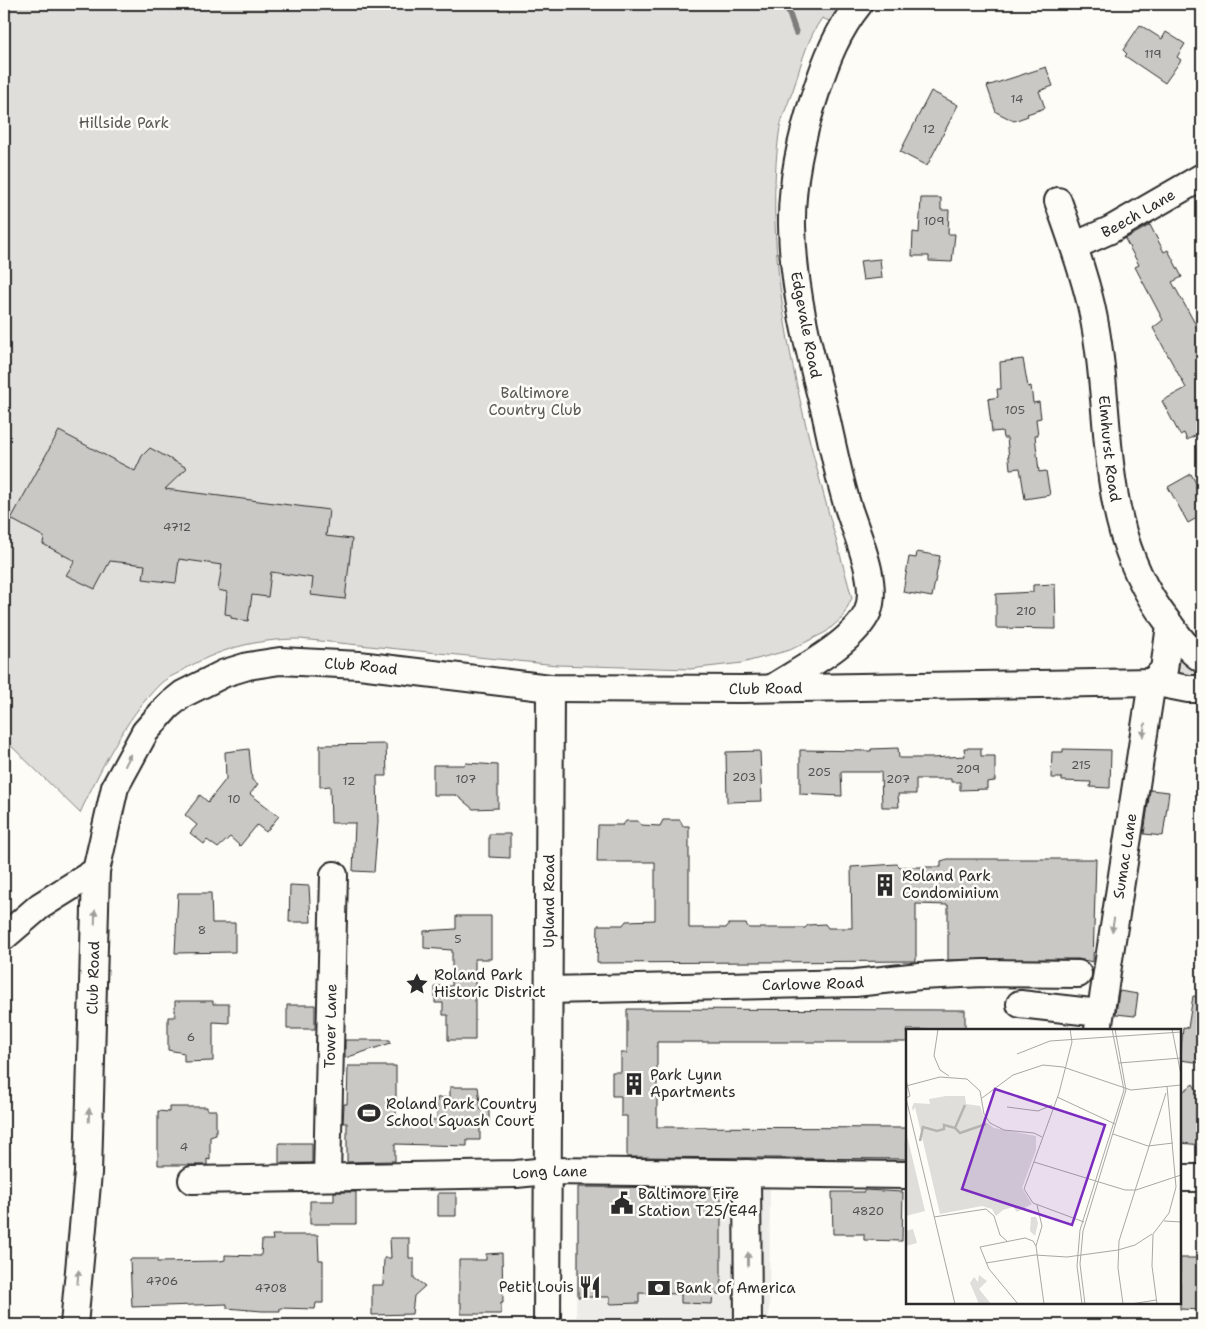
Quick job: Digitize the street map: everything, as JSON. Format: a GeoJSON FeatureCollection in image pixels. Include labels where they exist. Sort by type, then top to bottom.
{"type":"FeatureCollection","features":[{"type":"Feature","properties":{"kind":"street","name":"Edgevale Road"},"geometry":{"type":"LineString","coordinates":[[772,688],[842,644],[868,612],[871,588],[868,571],[847,503],[809,350],[795,272],[792,224],[800,155],[808,114],[824,65],[837,37],[859,4]]}},
{"type":"Feature","properties":{"kind":"street","name":"Beech Lane"},"geometry":{"type":"LineString","coordinates":[[1074,246],[1110,230],[1202,178]]}},
{"type":"Feature","properties":{"kind":"street","name":"Elmhurst Road"},"geometry":{"type":"LineString","coordinates":[[1058,200],[1074,246],[1091,306],[1119,524],[1143,584],[1155,606],[1170,625]]}},
{"type":"Feature","properties":{"kind":"street"},"geometry":{"type":"LineString","coordinates":[[1170,625],[1180,638],[1202,659]]}},
{"type":"Feature","properties":{"kind":"street"},"geometry":{"type":"LineString","coordinates":[[1152,682],[1164,670],[1170,625]]}},
{"type":"Feature","properties":{"kind":"street"},"geometry":{"type":"LineString","coordinates":[[842,644],[844,668],[852,687]]}},
{"type":"Feature","properties":{"kind":"street","name":"Club Road"},"geometry":{"type":"LineString","coordinates":[[74,1325],[88,1173],[96,871],[115,787],[137,744],[168,706],[183,694],[225,673],[248,666],[280,660],[359,666],[550,688],[772,688],[1152,682],[1202,690]]}},
{"type":"Feature","properties":{"kind":"street","name":"Sumac Lane"},"geometry":{"type":"LineString","coordinates":[[1099,1022],[1152,682]]}},
{"type":"Feature","properties":{"kind":"street","name":"Upland Road"},"geometry":{"type":"LineString","coordinates":[[547,1325],[550,688]]}},
{"type":"Feature","properties":{"kind":"street"},"geometry":{"type":"LineString","coordinates":[[4,937],[40,906],[96,871]]}},
{"type":"Feature","properties":{"kind":"street","name":"Tower Lane"},"geometry":{"type":"LineString","coordinates":[[327,1176],[334,875]]}},
{"type":"Feature","properties":{"kind":"street","name":"Carlowe Road"},"geometry":{"type":"LineString","coordinates":[[548,990],[854,983],[920,976],[983,973],[1078,974]]}},
{"type":"Feature","properties":{"kind":"street"},"geometry":{"type":"LineString","coordinates":[[1020,1004],[1099,1022]]}},
{"type":"Feature","properties":{"kind":"street","name":"Long Lane"},"geometry":{"type":"LineString","coordinates":[[192,1180],[516,1174],[547,1171],[906,1175]]}},
{"type":"Feature","properties":{"kind":"street"},"geometry":{"type":"LineString","coordinates":[[747,1173],[748,1325]]}},
{"type":"Feature","properties":{"kind":"street"},"geometry":{"type":"LineString","coordinates":[[1181,1178],[1202,1178]]}},
{"type":"Feature","properties":{"kind":"shaded area"},"geometry":{"type":"Polygon","coordinates":[[[770,1178],[769,1325],[576,1325],[578,1179],[770,1178]]]}},
{"type":"Feature","properties":{"kind":"green space","name":"Baltimore Country Club"},"geometry":{"type":"Polygon","coordinates":[[[4,4],[843,4],[829,21],[822,18],[806,50],[780,128],[775,192],[776,250],[793,369],[806,428],[852,598],[842,618],[826,632],[790,650],[742,663],[690,669],[557,665],[300,639],[252,643],[208,657],[164,680],[147,698],[125,728],[96,779],[80,813],[4,739],[4,4]]]}},
{"type":"Feature","properties":{"kind":"green space"},"geometry":{"type":"Polygon","coordinates":[[[1179,657],[1199,668],[1196,677],[1177,674],[1174,663],[1179,657]]]}},
{"type":"Feature","properties":{"kind":"building"},"geometry":{"type":"Polygon","coordinates":[[[1140,25],[1162,39],[1166,32],[1185,44],[1177,57],[1181,60],[1165,83],[1125,56],[1127,54],[1123,50],[1140,25]]]}},
{"type":"Feature","properties":{"kind":"building"},"geometry":{"type":"Polygon","coordinates":[[[1046,67],[1053,86],[1039,91],[1045,108],[1014,121],[996,112],[987,86],[1046,67]]]}},
{"type":"Feature","properties":{"kind":"building"},"geometry":{"type":"Polygon","coordinates":[[[931,91],[958,105],[927,166],[900,152],[931,91]]]}},
{"type":"Feature","properties":{"kind":"building"},"geometry":{"type":"Polygon","coordinates":[[[921,198],[941,198],[941,210],[949,210],[948,234],[955,234],[952,262],[929,261],[929,256],[912,256],[913,232],[919,233],[921,198]]]}},
{"type":"Feature","properties":{"kind":"building"},"geometry":{"type":"Polygon","coordinates":[[[1150,225],[1164,252],[1168,250],[1182,277],[1172,282],[1202,336],[1202,432],[1187,440],[1184,433],[1180,435],[1162,401],[1186,388],[1153,328],[1163,320],[1135,267],[1139,265],[1125,239],[1150,225]]]}},
{"type":"Feature","properties":{"kind":"building"},"geometry":{"type":"Polygon","coordinates":[[[880,259],[882,278],[863,280],[860,261],[880,259]]]}},
{"type":"Feature","properties":{"kind":"building"},"geometry":{"type":"Polygon","coordinates":[[[1023,359],[1028,387],[1031,386],[1033,403],[1039,402],[1041,418],[1036,419],[1038,435],[1035,435],[1039,472],[1046,471],[1050,495],[1025,499],[1020,468],[1010,469],[1007,438],[1003,438],[1002,431],[992,432],[988,399],[998,397],[997,389],[1001,389],[1000,362],[1023,359]]]}},
{"type":"Feature","properties":{"kind":"building"},"geometry":{"type":"Polygon","coordinates":[[[59,431],[135,471],[142,456],[150,448],[187,468],[165,489],[329,510],[326,536],[352,539],[345,599],[311,595],[313,578],[271,572],[268,597],[252,595],[248,621],[231,618],[231,615],[225,614],[227,592],[218,590],[222,565],[179,559],[176,583],[143,579],[145,565],[110,561],[95,589],[66,575],[75,561],[43,544],[44,537],[11,519],[59,431]]]}},
{"type":"Feature","properties":{"kind":"building"},"geometry":{"type":"Polygon","coordinates":[[[1191,474],[1202,494],[1202,515],[1188,523],[1168,487],[1191,474]]]}},
{"type":"Feature","properties":{"kind":"building"},"geometry":{"type":"Polygon","coordinates":[[[917,552],[940,556],[932,597],[903,592],[909,557],[916,558],[917,552]]]}},
{"type":"Feature","properties":{"kind":"building"},"geometry":{"type":"Polygon","coordinates":[[[1055,584],[1056,629],[996,628],[996,594],[1033,592],[1033,585],[1055,584]]]}},
{"type":"Feature","properties":{"kind":"building"},"geometry":{"type":"Polygon","coordinates":[[[386,744],[387,776],[377,776],[378,822],[374,872],[353,871],[355,823],[331,823],[330,786],[320,787],[320,745],[386,744]]]}},
{"type":"Feature","properties":{"kind":"building"},"geometry":{"type":"Polygon","coordinates":[[[898,748],[899,758],[932,758],[965,756],[964,748],[981,748],[981,756],[995,756],[995,781],[987,782],[987,789],[960,790],[960,782],[951,782],[951,779],[916,779],[916,794],[898,794],[899,807],[882,807],[881,772],[841,772],[842,796],[800,794],[800,750],[871,751],[871,749],[898,748]]]}},
{"type":"Feature","properties":{"kind":"building"},"geometry":{"type":"Polygon","coordinates":[[[249,749],[252,780],[258,784],[250,794],[279,816],[266,832],[257,825],[240,846],[230,837],[218,848],[207,840],[204,844],[190,833],[197,825],[185,815],[200,795],[208,802],[226,779],[225,752],[249,749]]]}},
{"type":"Feature","properties":{"kind":"building"},"geometry":{"type":"Polygon","coordinates":[[[1063,749],[1111,750],[1110,788],[1090,787],[1091,782],[1062,781],[1062,778],[1051,778],[1052,752],[1063,752],[1063,749]]]}},
{"type":"Feature","properties":{"kind":"building"},"geometry":{"type":"Polygon","coordinates":[[[760,751],[762,801],[727,802],[726,752],[760,751]]]}},
{"type":"Feature","properties":{"kind":"building"},"geometry":{"type":"Polygon","coordinates":[[[466,763],[498,765],[498,808],[473,809],[456,795],[433,795],[433,765],[464,765],[466,763]]]}},
{"type":"Feature","properties":{"kind":"building"},"geometry":{"type":"Polygon","coordinates":[[[1150,790],[1169,792],[1163,836],[1144,834],[1150,790]]]}},
{"type":"Feature","properties":{"kind":"building"},"geometry":{"type":"Polygon","coordinates":[[[663,820],[680,820],[683,826],[689,826],[689,928],[726,928],[729,924],[746,924],[749,928],[805,928],[808,925],[825,924],[828,928],[852,928],[851,867],[897,864],[900,867],[941,867],[941,861],[948,859],[1096,859],[1093,962],[1078,959],[948,960],[948,905],[916,904],[916,961],[597,963],[598,925],[623,925],[626,921],[655,920],[655,862],[597,862],[598,825],[623,825],[626,821],[638,821],[641,825],[660,826],[663,820]]]}},
{"type":"Feature","properties":{"kind":"building"},"geometry":{"type":"Polygon","coordinates":[[[489,834],[510,834],[510,858],[489,857],[489,834]]]}},
{"type":"Feature","properties":{"kind":"building"},"geometry":{"type":"Polygon","coordinates":[[[290,885],[309,886],[311,922],[289,922],[290,885]]]}},
{"type":"Feature","properties":{"kind":"building"},"geometry":{"type":"Polygon","coordinates":[[[178,893],[211,893],[212,923],[235,923],[235,952],[175,953],[178,893]]]}},
{"type":"Feature","properties":{"kind":"building"},"geometry":{"type":"Polygon","coordinates":[[[456,916],[491,916],[491,959],[475,959],[475,1040],[448,1040],[448,1015],[443,1015],[443,1003],[435,1003],[435,986],[452,986],[452,950],[424,948],[424,931],[456,929],[456,916]]]}},
{"type":"Feature","properties":{"kind":"building"},"geometry":{"type":"Polygon","coordinates":[[[1119,991],[1138,994],[1135,1016],[1116,1014],[1119,991]]]}},
{"type":"Feature","properties":{"kind":"building"},"geometry":{"type":"Polygon","coordinates":[[[1193,996],[1202,997],[1202,1063],[1181,1060],[1183,1027],[1188,1028],[1193,996]]]}},
{"type":"Feature","properties":{"kind":"building"},"geometry":{"type":"Polygon","coordinates":[[[175,1001],[213,1001],[213,1004],[229,1004],[229,1023],[213,1022],[213,1061],[184,1062],[184,1053],[168,1050],[168,1017],[175,1017],[175,1001]]]}},
{"type":"Feature","properties":{"kind":"building"},"geometry":{"type":"Polygon","coordinates":[[[287,1005],[315,1005],[315,1029],[287,1029],[287,1005]]]}},
{"type":"Feature","properties":{"kind":"building","name":"Park Lynn Apartments"},"geometry":{"type":"Polygon","coordinates":[[[627,1009],[965,1010],[965,1029],[906,1029],[906,1042],[657,1042],[657,1127],[906,1128],[906,1159],[627,1157],[627,1116],[621,1116],[621,1096],[612,1096],[612,1072],[621,1072],[621,1053],[627,1053],[627,1009]]]}},
{"type":"Feature","properties":{"kind":"building"},"geometry":{"type":"Polygon","coordinates":[[[345,1040],[390,1040],[391,1043],[345,1058],[345,1040]]]}},
{"type":"Feature","properties":{"kind":"building"},"geometry":{"type":"Polygon","coordinates":[[[348,1066],[396,1066],[396,1119],[437,1120],[437,1098],[450,1097],[450,1087],[478,1087],[481,1110],[489,1110],[489,1126],[480,1126],[480,1140],[467,1140],[467,1146],[395,1144],[395,1161],[347,1162],[347,1123],[343,1123],[344,1104],[347,1104],[348,1066]]]}},
{"type":"Feature","properties":{"kind":"building"},"geometry":{"type":"Polygon","coordinates":[[[1193,1084],[1202,1098],[1202,1145],[1181,1143],[1181,1093],[1193,1084]]]}},
{"type":"Feature","properties":{"kind":"building"},"geometry":{"type":"Polygon","coordinates":[[[169,1107],[207,1107],[207,1110],[216,1110],[216,1135],[210,1137],[210,1160],[207,1159],[207,1165],[158,1165],[158,1111],[169,1112],[169,1107]]]}},
{"type":"Feature","properties":{"kind":"building"},"geometry":{"type":"Polygon","coordinates":[[[279,1143],[312,1143],[312,1163],[279,1163],[279,1143]]]}},
{"type":"Feature","properties":{"kind":"building"},"geometry":{"type":"Polygon","coordinates":[[[578,1187],[721,1188],[721,1294],[713,1294],[712,1304],[681,1303],[681,1294],[639,1293],[639,1303],[610,1304],[610,1297],[578,1297],[578,1187]]]}},
{"type":"Feature","properties":{"kind":"building"},"geometry":{"type":"Polygon","coordinates":[[[864,1190],[903,1192],[902,1241],[864,1240],[864,1234],[833,1234],[832,1192],[864,1192],[864,1190]]]}},
{"type":"Feature","properties":{"kind":"building"},"geometry":{"type":"Polygon","coordinates":[[[334,1192],[356,1192],[356,1224],[310,1224],[310,1201],[334,1201],[334,1192]]]}},
{"type":"Feature","properties":{"kind":"building"},"geometry":{"type":"Polygon","coordinates":[[[438,1193],[456,1193],[456,1216],[438,1216],[438,1193]]]}},
{"type":"Feature","properties":{"kind":"building"},"geometry":{"type":"Polygon","coordinates":[[[272,1235],[318,1235],[319,1260],[323,1260],[323,1303],[316,1303],[315,1309],[280,1308],[280,1311],[262,1311],[227,1308],[227,1304],[132,1307],[130,1259],[157,1259],[157,1262],[220,1261],[225,1260],[225,1255],[261,1256],[262,1240],[273,1240],[272,1235]]]}},
{"type":"Feature","properties":{"kind":"building"},"geometry":{"type":"Polygon","coordinates":[[[390,1238],[409,1238],[409,1258],[414,1258],[414,1278],[425,1286],[414,1296],[412,1314],[372,1315],[372,1285],[383,1285],[384,1258],[391,1258],[390,1238]]]}},
{"type":"Feature","properties":{"kind":"building"},"geometry":{"type":"Polygon","coordinates":[[[502,1253],[503,1303],[501,1303],[501,1314],[461,1314],[461,1302],[459,1302],[459,1260],[486,1260],[486,1254],[502,1253]]]}},
{"type":"Feature","properties":{"kind":"building"},"geometry":{"type":"Polygon","coordinates":[[[1181,1258],[1202,1258],[1202,1310],[1180,1309],[1181,1258]]]}},
{"type":"Feature","properties":{"kind":"waterway"},"geometry":{"type":"LineString","coordinates":[[786,4],[796,33]]}},
{"type":"Feature","properties":{"kind":"place","name":"Roland Park Condominium"},"geometry":{"type":"Point","coordinates":[885,885]}},
{"type":"Feature","properties":{"kind":"place","name":"Roland Park Historic District"},"geometry":{"type":"Point","coordinates":[417,984]}},
{"type":"Feature","properties":{"kind":"place","name":"Park Lynn Apartments"},"geometry":{"type":"Point","coordinates":[634,1084]}},
{"type":"Feature","properties":{"kind":"place","name":"Roland Park Country School Squash Court"},"geometry":{"type":"Point","coordinates":[369,1113]}},
{"type":"Feature","properties":{"kind":"place","name":"Baltimore Fire Station T25/E44"},"geometry":{"type":"Point","coordinates":[622,1203]}},
{"type":"Feature","properties":{"kind":"place","name":"Petit Louis"},"geometry":{"type":"Point","coordinates":[590,1287]}},
{"type":"Feature","properties":{"kind":"place","name":"Bank of America"},"geometry":{"type":"Point","coordinates":[659,1288]}},
{"type":"Feature","properties":{"kind":"park label","name":"Hillside Park"},"geometry":{"type":"Point","coordinates":[124,123]}}]}
